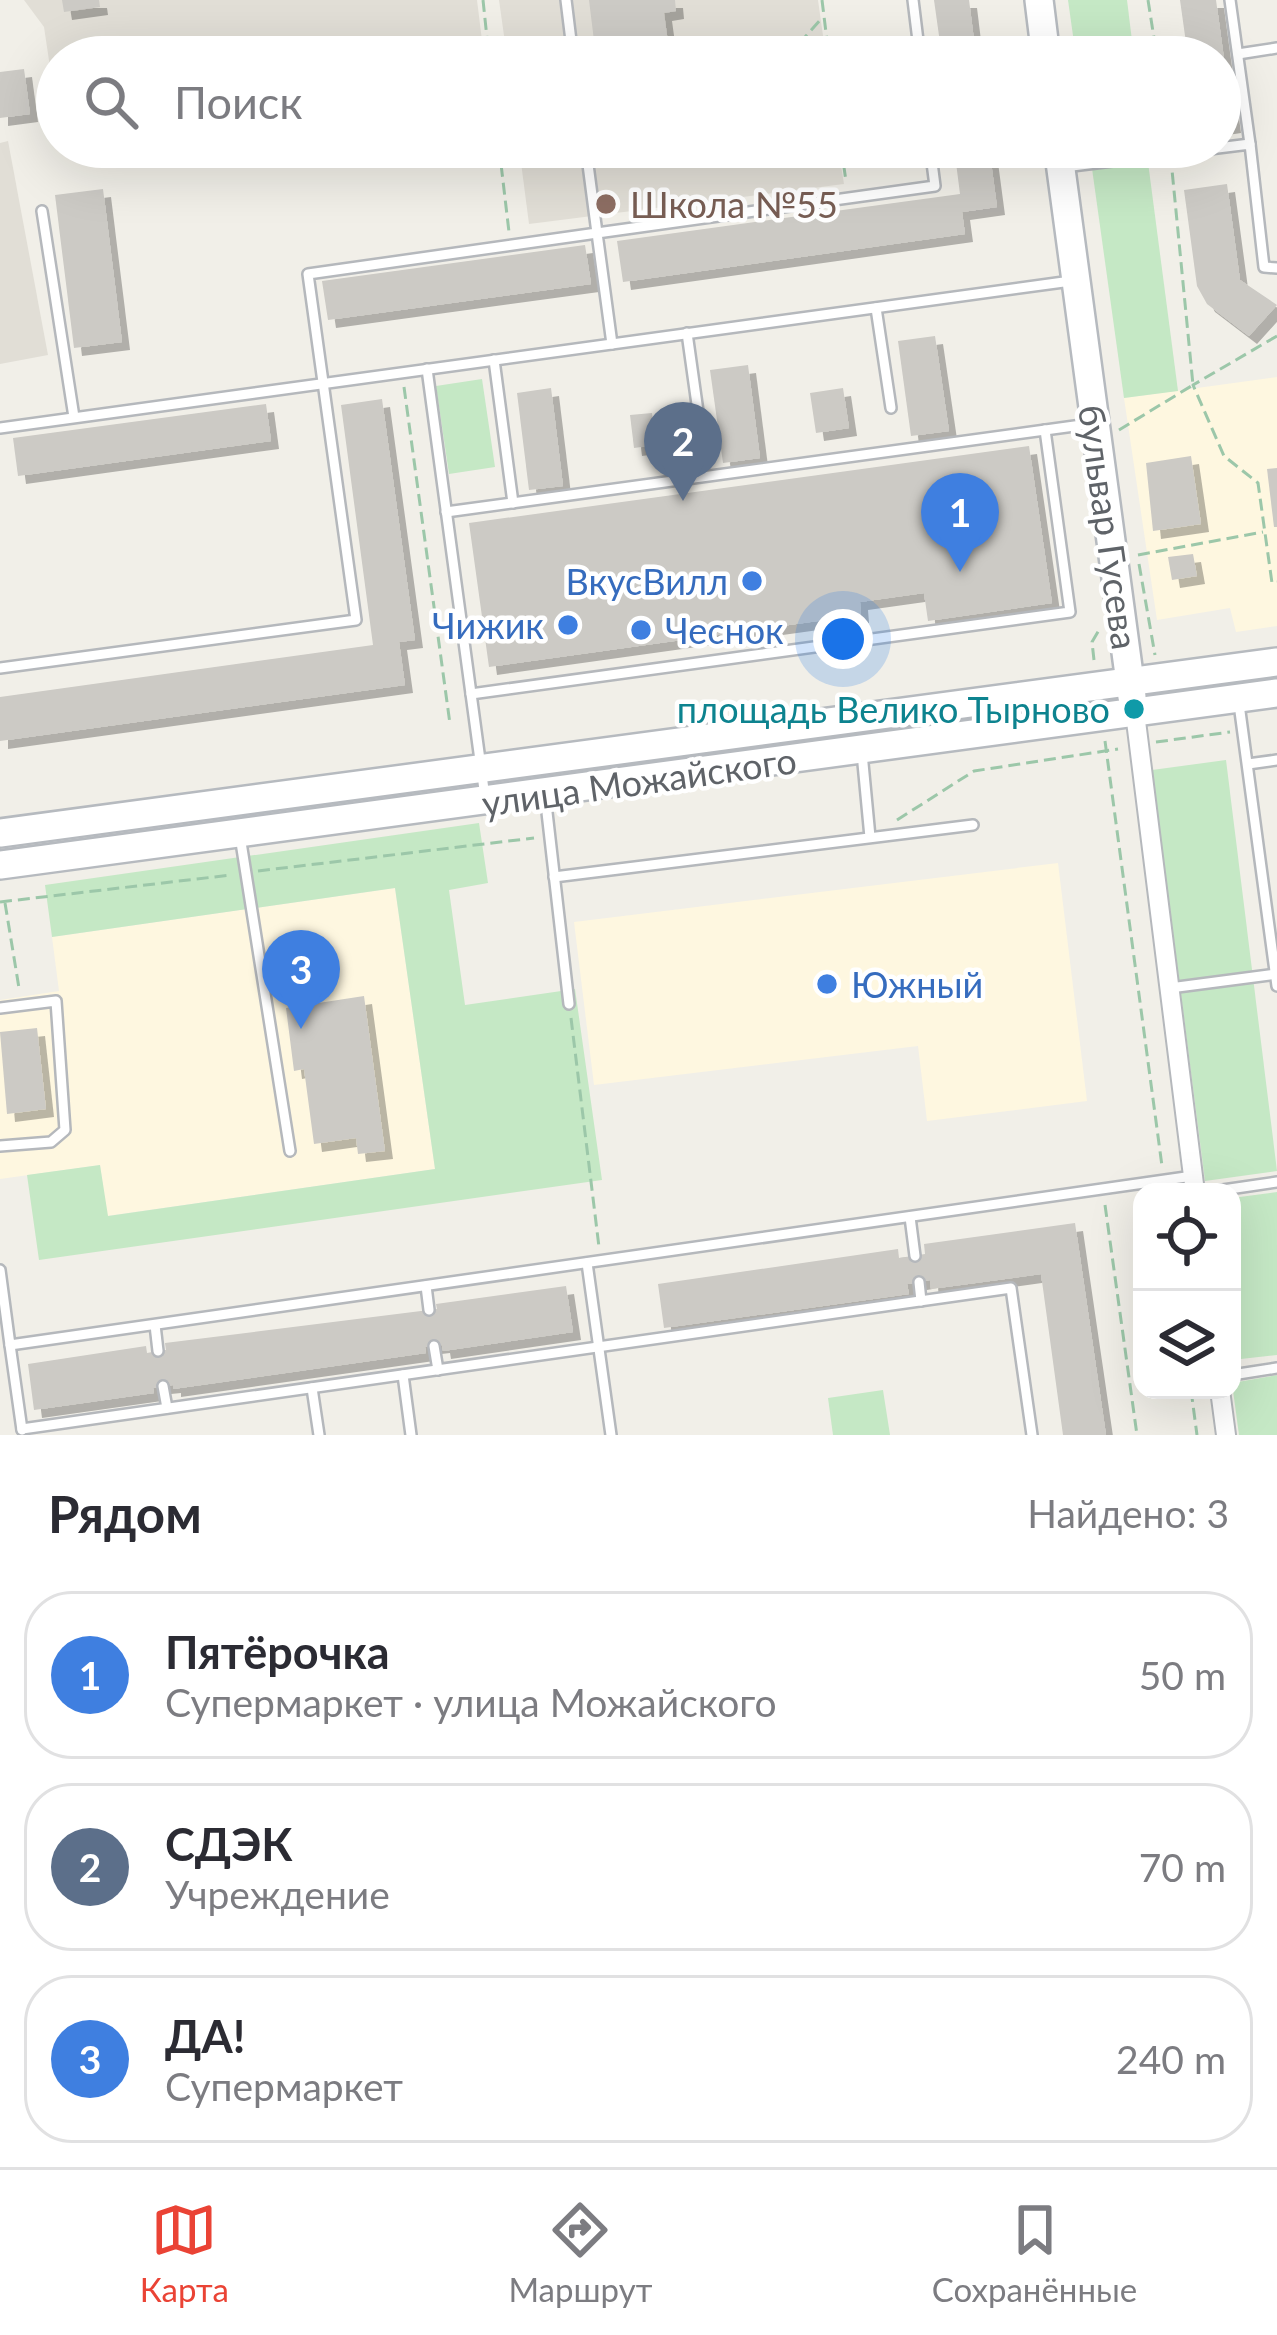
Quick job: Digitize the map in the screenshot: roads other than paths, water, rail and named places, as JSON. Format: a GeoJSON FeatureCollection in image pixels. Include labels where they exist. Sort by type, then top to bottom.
{"type":"FeatureCollection","features":[{"type":"Feature","properties":{"kind":"main road"},"geometry":{"type":"LineString","coordinates":[[1039,0],[1043,36]]}},
{"type":"Feature","properties":{"kind":"main road","name":"бульвар Гусева"},"geometry":{"type":"LineString","coordinates":[[1061,168],[1076,280],[1107,427],[1135,712]]}},
{"type":"Feature","properties":{"kind":"main road","name":"улица Можайского"},"geometry":{"type":"LineString","coordinates":[[0,833],[1277,662]]}},
{"type":"Feature","properties":{"kind":"main road","name":"улица Можайского"},"geometry":{"type":"LineString","coordinates":[[0,865],[1277,693]]}},
{"type":"Feature","properties":{"kind":"street","name":"бульвар Гусева"},"geometry":{"type":"LineString","coordinates":[[1135,712],[1194,1183]]}},
{"type":"Feature","properties":{"kind":"street"},"geometry":{"type":"LineString","coordinates":[[1221,1399],[1226,1435]]}},
{"type":"Feature","properties":{"kind":"lane"},"geometry":{"type":"LineString","coordinates":[[566,0],[570,36]]}},
{"type":"Feature","properties":{"kind":"lane"},"geometry":{"type":"LineString","coordinates":[[914,0],[918,36]]}},
{"type":"Feature","properties":{"kind":"lane"},"geometry":{"type":"LineString","coordinates":[[1230,0],[1235,36]]}},
{"type":"Feature","properties":{"kind":"lane"},"geometry":{"type":"LineString","coordinates":[[1241,54],[1277,48]]}},
{"type":"Feature","properties":{"kind":"lane"},"geometry":{"type":"LineString","coordinates":[[1241,76],[1264,267],[1277,268]]}},
{"type":"Feature","properties":{"kind":"lane"},"geometry":{"type":"LineString","coordinates":[[1241,145],[1250,144]]}},
{"type":"Feature","properties":{"kind":"lane"},"geometry":{"type":"LineString","coordinates":[[588,168],[612,344]]}},
{"type":"Feature","properties":{"kind":"lane"},"geometry":{"type":"LineString","coordinates":[[0,668],[356,620],[308,274],[935,186],[933,168]]}},
{"type":"Feature","properties":{"kind":"lane"},"geometry":{"type":"LineString","coordinates":[[43,211],[74,418]]}},
{"type":"Feature","properties":{"kind":"lane"},"geometry":{"type":"LineString","coordinates":[[0,428],[1076,280]]}},
{"type":"Feature","properties":{"kind":"lane"},"geometry":{"type":"LineString","coordinates":[[876,308],[890,408]]}},
{"type":"Feature","properties":{"kind":"lane"},"geometry":{"type":"LineString","coordinates":[[688,333],[702,440]]}},
{"type":"Feature","properties":{"kind":"lane"},"geometry":{"type":"LineString","coordinates":[[494,360],[513,503]]}},
{"type":"Feature","properties":{"kind":"lane"},"geometry":{"type":"LineString","coordinates":[[427,369],[485,802]]}},
{"type":"Feature","properties":{"kind":"lane"},"geometry":{"type":"LineString","coordinates":[[446,512],[1046,430],[1107,427]]}},
{"type":"Feature","properties":{"kind":"lane"},"geometry":{"type":"LineString","coordinates":[[471,694],[1070,612],[1046,430]]}},
{"type":"Feature","properties":{"kind":"lane"},"geometry":{"type":"LineString","coordinates":[[1170,988],[1276,978],[1238,698]]}},
{"type":"Feature","properties":{"kind":"lane"},"geometry":{"type":"LineString","coordinates":[[861,750],[870,837]]}},
{"type":"Feature","properties":{"kind":"lane"},"geometry":{"type":"LineString","coordinates":[[1248,764],[1277,760]]}},
{"type":"Feature","properties":{"kind":"lane"},"geometry":{"type":"LineString","coordinates":[[545,794],[569,1004]]}},
{"type":"Feature","properties":{"kind":"lane"},"geometry":{"type":"LineString","coordinates":[[554,877],[973,825]]}},
{"type":"Feature","properties":{"kind":"lane"},"geometry":{"type":"LineString","coordinates":[[240,836],[290,1151]]}},
{"type":"Feature","properties":{"kind":"lane"},"geometry":{"type":"LineString","coordinates":[[1262,873],[1277,871]]}},
{"type":"Feature","properties":{"kind":"lane"},"geometry":{"type":"LineString","coordinates":[[0,1008],[56,1000],[68,1107],[65,1130],[51,1142],[0,1146]]}},
{"type":"Feature","properties":{"kind":"lane"},"geometry":{"type":"LineString","coordinates":[[1241,1187],[1277,1182]]}},
{"type":"Feature","properties":{"kind":"lane"},"geometry":{"type":"LineString","coordinates":[[1142,1183],[1186,1183]]}},
{"type":"Feature","properties":{"kind":"lane"},"geometry":{"type":"LineString","coordinates":[[10,1345],[1133,1184]]}},
{"type":"Feature","properties":{"kind":"lane"},"geometry":{"type":"LineString","coordinates":[[910,1216],[915,1256]]}},
{"type":"Feature","properties":{"kind":"lane"},"geometry":{"type":"LineString","coordinates":[[587,1263],[609,1435]]}},
{"type":"Feature","properties":{"kind":"lane"},"geometry":{"type":"LineString","coordinates":[[0,1270],[23,1432],[1011,1288],[1032,1435]]}},
{"type":"Feature","properties":{"kind":"lane"},"geometry":{"type":"LineString","coordinates":[[919,1282],[921,1301]]}},
{"type":"Feature","properties":{"kind":"lane"},"geometry":{"type":"LineString","coordinates":[[426,1286],[429,1310]]}},
{"type":"Feature","properties":{"kind":"lane"},"geometry":{"type":"LineString","coordinates":[[155,1324],[158,1352]]}},
{"type":"Feature","properties":{"kind":"lane"},"geometry":{"type":"LineString","coordinates":[[434,1346],[438,1370]]}},
{"type":"Feature","properties":{"kind":"lane"},"geometry":{"type":"LineString","coordinates":[[1241,1374],[1277,1368]]}},
{"type":"Feature","properties":{"kind":"lane"},"geometry":{"type":"LineString","coordinates":[[403,1375],[411,1435]]}},
{"type":"Feature","properties":{"kind":"lane"},"geometry":{"type":"LineString","coordinates":[[164,1386],[166,1408]]}},
{"type":"Feature","properties":{"kind":"lane"},"geometry":{"type":"LineString","coordinates":[[312,1388],[319,1435]]}},
{"type":"Feature","properties":{"kind":"place","name":"Школа №55"},"geometry":{"type":"Point","coordinates":[606,204]}},
{"type":"Feature","properties":{"kind":"place","name":"СДЭК"},"geometry":{"type":"Point","coordinates":[683,501]}},
{"type":"Feature","properties":{"kind":"place","name":"Пятёрочка"},"geometry":{"type":"Point","coordinates":[960,572]}},
{"type":"Feature","properties":{"kind":"place","name":"ВкусВилл"},"geometry":{"type":"Point","coordinates":[752,581]}},
{"type":"Feature","properties":{"kind":"place","name":"Чижик"},"geometry":{"type":"Point","coordinates":[568,625]}},
{"type":"Feature","properties":{"kind":"place","name":"Чеснок"},"geometry":{"type":"Point","coordinates":[641,630]}},
{"type":"Feature","properties":{"kind":"place","name":"площадь Велико Тырново"},"geometry":{"type":"Point","coordinates":[1134,709]}},
{"type":"Feature","properties":{"kind":"place","name":"Южный"},"geometry":{"type":"Point","coordinates":[827,984]}},
{"type":"Feature","properties":{"kind":"place","name":"ДА!"},"geometry":{"type":"Point","coordinates":[301,1029]}}]}
